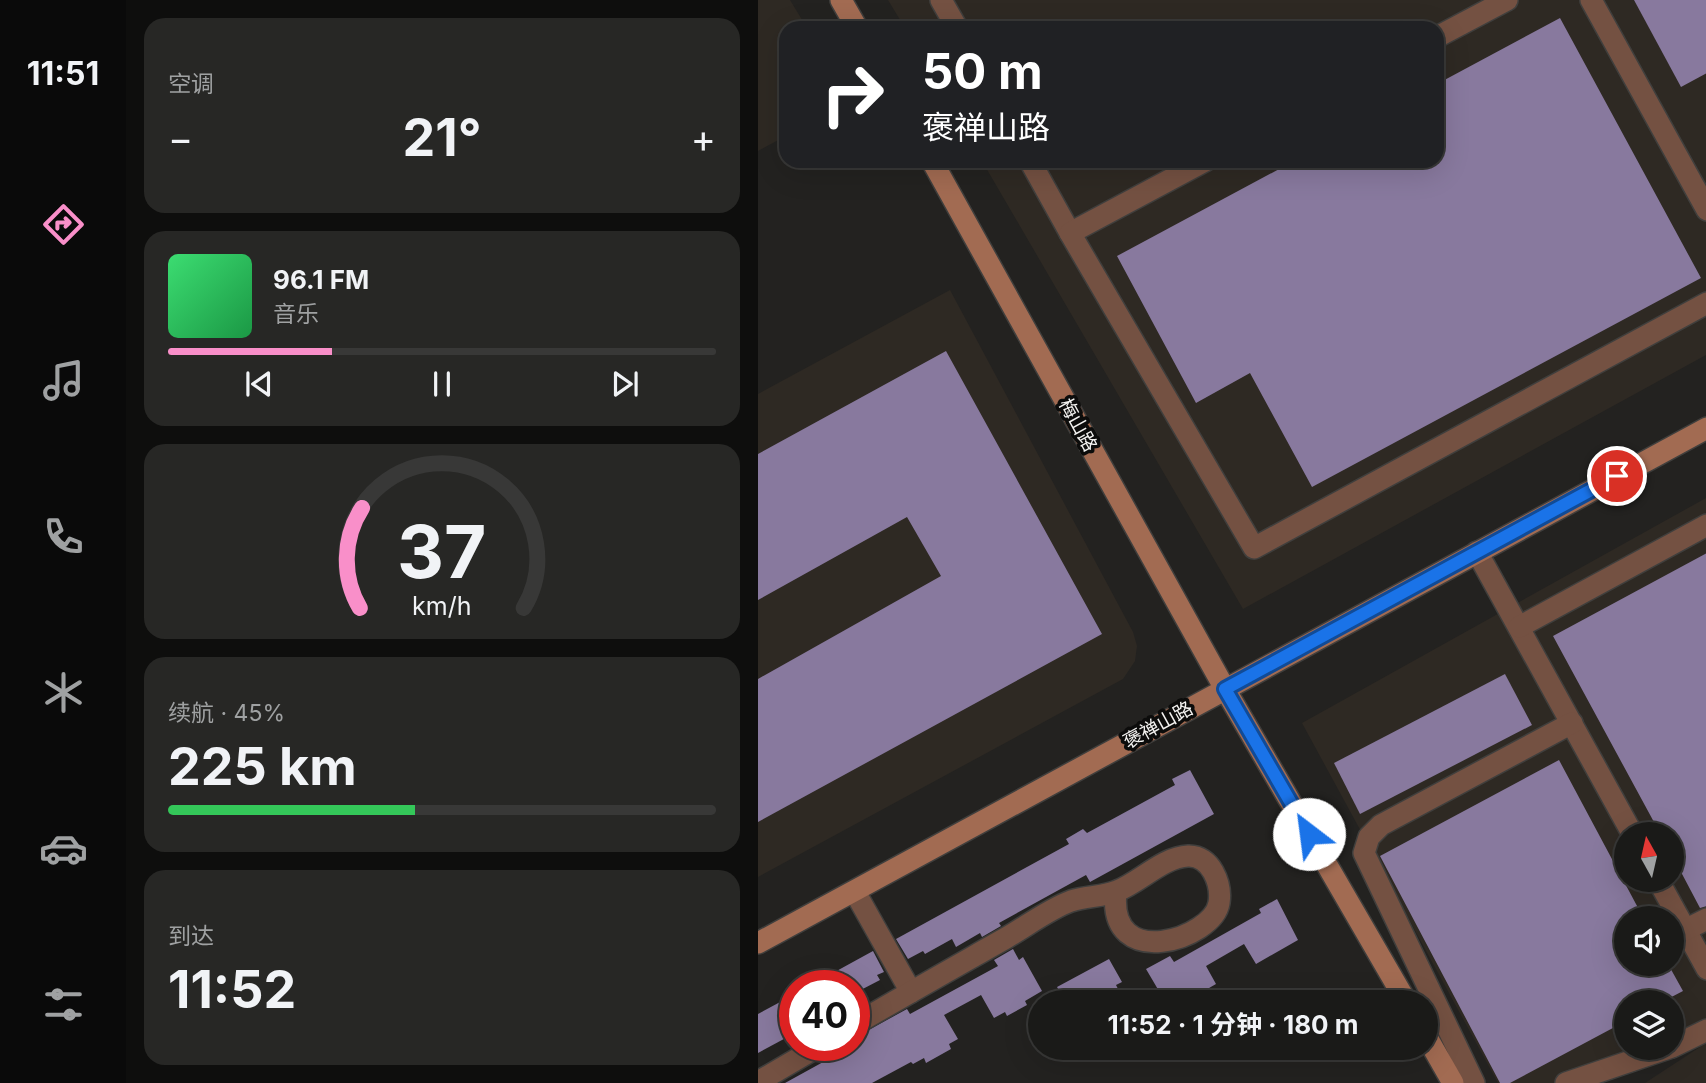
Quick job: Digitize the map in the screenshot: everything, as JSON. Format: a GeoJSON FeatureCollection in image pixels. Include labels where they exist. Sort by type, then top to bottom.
{"type":"FeatureCollection","features":[{"type":"Feature","properties":{"kind":"main road"},"geometry":{"type":"LineString","coordinates":[[841,0],[853,21]]}},
{"type":"Feature","properties":{"kind":"main road","name":"梅山路"},"geometry":{"type":"LineString","coordinates":[[936,168],[1225,689],[1399,990]]}},
{"type":"Feature","properties":{"kind":"main road","name":"褒禅山路"},"geometry":{"type":"LineString","coordinates":[[758,943],[1706,428]]}},
{"type":"Feature","properties":{"kind":"main road"},"geometry":{"type":"LineString","coordinates":[[1438,1057],[1453,1083]]}},
{"type":"Feature","properties":{"kind":"street"},"geometry":{"type":"LineString","coordinates":[[941,0],[953,21]]}},
{"type":"Feature","properties":{"kind":"street"},"geometry":{"type":"LineString","coordinates":[[1444,33],[1507,0]]}},
{"type":"Feature","properties":{"kind":"street"},"geometry":{"type":"LineString","coordinates":[[1591,0],[1706,210]]}},
{"type":"Feature","properties":{"kind":"street"},"geometry":{"type":"LineString","coordinates":[[1034,168],[1254,548],[1706,303]]}},
{"type":"Feature","properties":{"kind":"street"},"geometry":{"type":"LineString","coordinates":[[1070,233],[1192,168]]}},
{"type":"Feature","properties":{"kind":"street"},"geometry":{"type":"LineString","coordinates":[[1519,627],[1706,525]]}},
{"type":"Feature","properties":{"kind":"street"},"geometry":{"type":"LineString","coordinates":[[1477,552],[1626,822]]}},
{"type":"Feature","properties":{"kind":"street"},"geometry":{"type":"LineString","coordinates":[[1474,1083],[1364,853],[1369,837],[1381,825],[1572,723]]}},
{"type":"Feature","properties":{"kind":"street"},"geometry":{"type":"LineString","coordinates":[[870,1016],[1070,901],[1116,892],[1176,859],[1199,857],[1207,863],[1214,873],[1219,893],[1218,907],[1207,921],[1169,940],[1148,943],[1132,939],[1121,926],[1116,892]]}},
{"type":"Feature","properties":{"kind":"street"},"geometry":{"type":"LineString","coordinates":[[855,892],[911,992]]}},
{"type":"Feature","properties":{"kind":"street"},"geometry":{"type":"LineString","coordinates":[[1664,892],[1706,969]]}},
{"type":"Feature","properties":{"kind":"street"},"geometry":{"type":"LineString","coordinates":[[1685,930],[1706,919]]}},
{"type":"Feature","properties":{"kind":"street"},"geometry":{"type":"LineString","coordinates":[[1684,1041],[1706,1030]]}},
{"type":"Feature","properties":{"kind":"street"},"geometry":{"type":"LineString","coordinates":[[1566,1083],[1634,1060]]}},
{"type":"Feature","properties":{"kind":"street"},"geometry":{"type":"LineString","coordinates":[[758,1082],[794,1061]]}},
{"type":"Feature","properties":{"kind":"shaded area"},"geometry":{"type":"Polygon","coordinates":[[[758,0],[790,0],[803,21],[779,21],[779,140],[758,151],[758,0]]]}},
{"type":"Feature","properties":{"kind":"shaded area"},"geometry":{"type":"Polygon","coordinates":[[[888,0],[1706,0],[1706,355],[1243,609],[986,168],[1444,168],[1444,21],[901,21],[888,0]]]}},
{"type":"Feature","properties":{"kind":"shaded area"},"geometry":{"type":"Polygon","coordinates":[[[950,290],[1133,632],[1137,646],[1135,661],[1123,679],[758,877],[758,394],[950,290]]]}},
{"type":"Feature","properties":{"kind":"shaded area"},"geometry":{"type":"Polygon","coordinates":[[[1706,498],[1706,1083],[1645,1083],[1684,1060],[1700,1047],[1684,1052],[1684,990],[1614,990],[1614,1060],[1659,1060],[1587,1083],[1498,1083],[1302,723],[1706,498]]]}},
{"type":"Feature","properties":{"kind":"building"},"geometry":{"type":"Polygon","coordinates":[[[1634,0],[1707,0],[1707,73],[1681,87],[1634,0]]]}},
{"type":"Feature","properties":{"kind":"building"},"geometry":{"type":"Polygon","coordinates":[[[1560,18],[1701,278],[1312,487],[1250,373],[1196,403],[1117,256],[1281,168],[1444,168],[1444,80],[1560,18]]]}},
{"type":"Feature","properties":{"kind":"building"},"geometry":{"type":"Polygon","coordinates":[[[946,351],[1102,634],[758,822],[758,679],[941,576],[907,517],[758,600],[758,454],[946,351]]]}},
{"type":"Feature","properties":{"kind":"building"},"geometry":{"type":"Polygon","coordinates":[[[1707,553],[1707,906],[1700,908],[1684,878],[1684,822],[1654,822],[1553,636],[1707,553]]]}},
{"type":"Feature","properties":{"kind":"building"},"geometry":{"type":"Polygon","coordinates":[[[1505,674],[1532,725],[1360,814],[1334,763],[1505,674]]]}},
{"type":"Feature","properties":{"kind":"building"},"geometry":{"type":"Polygon","coordinates":[[[1559,760],[1614,863],[1614,892],[1630,892],[1637,906],[1614,906],[1614,976],[1675,976],[1682,990],[1614,990],[1614,1027],[1510,1083],[1500,1083],[1380,856],[1559,760]]]}},
{"type":"Feature","properties":{"kind":"building"},"geometry":{"type":"Polygon","coordinates":[[[1190,770],[1214,814],[1090,882],[1086,875],[999,923],[1001,926],[982,937],[980,933],[956,947],[952,939],[925,954],[923,951],[908,959],[896,939],[1069,844],[1066,839],[1083,829],[1087,833],[1175,785],[1172,779],[1190,770]]]}},
{"type":"Feature","properties":{"kind":"building"},"geometry":{"type":"Polygon","coordinates":[[[1277,899],[1298,940],[1256,964],[1244,944],[1206,966],[1216,984],[1206,990],[1158,990],[1146,969],[1170,956],[1174,962],[1261,913],[1259,909],[1277,899]]]}},
{"type":"Feature","properties":{"kind":"building"},"geometry":{"type":"Polygon","coordinates":[[[1013,949],[1019,960],[1023,957],[1041,990],[1028,990],[1028,999],[1025,1001],[1027,1005],[1007,1016],[1005,1012],[994,1018],[981,995],[944,1015],[958,1039],[949,1044],[951,1049],[926,1063],[924,1058],[913,1064],[911,1062],[872,1083],[785,1083],[825,1061],[870,1061],[870,1029],[907,1009],[910,1014],[998,966],[994,960],[1013,949]]]}},
{"type":"Feature","properties":{"kind":"building"},"geometry":{"type":"Polygon","coordinates":[[[873,951],[884,972],[877,975],[880,980],[870,985],[870,970],[838,970],[873,951]]]}},
{"type":"Feature","properties":{"kind":"building"},"geometry":{"type":"Polygon","coordinates":[[[1109,959],[1122,982],[1116,985],[1118,990],[1059,990],[1057,987],[1109,959]]]}},
{"type":"Feature","properties":{"kind":"building"},"geometry":{"type":"Polygon","coordinates":[[[779,1003],[779,1042],[758,1053],[758,1014],[779,1003]]]}},
{"type":"Feature","properties":{"kind":"route"},"geometry":{"type":"LineString","coordinates":[[1309,834],[1225,689],[1617,476]]}}]}
